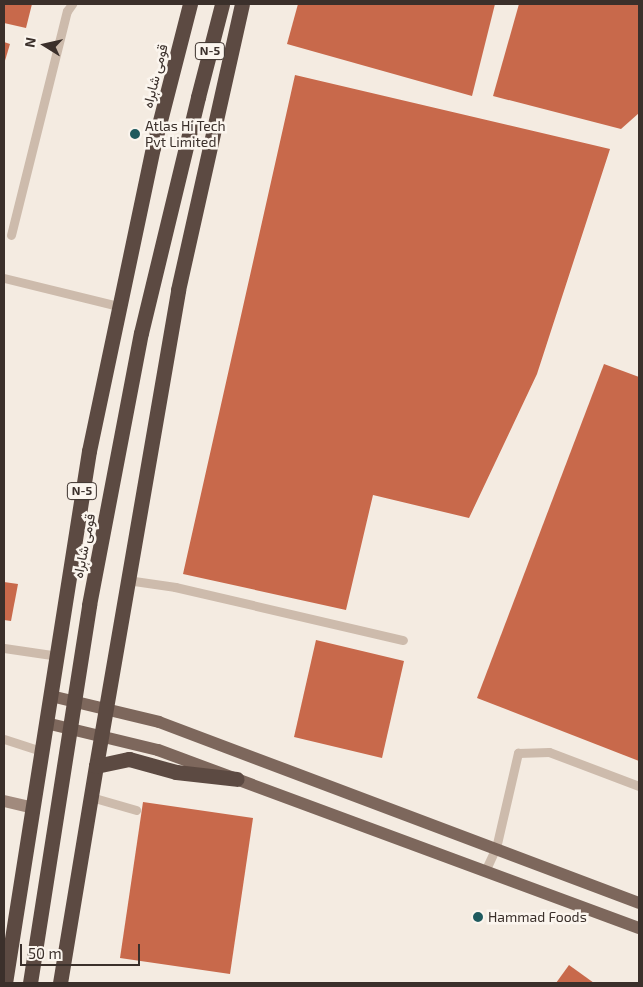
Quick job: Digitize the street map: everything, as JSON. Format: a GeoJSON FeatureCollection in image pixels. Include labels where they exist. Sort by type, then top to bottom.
{"type":"FeatureCollection","features":[{"type":"Feature","properties":{"kind":"highway","name":"قومی شاہراہ"},"geometry":{"type":"LineString","coordinates":[[5,983],[31,807],[58,656],[68,571],[118,306],[190,4]]}},
{"type":"Feature","properties":{"kind":"highway","name":"قومی شاہراہ"},"geometry":{"type":"LineString","coordinates":[[30,983],[102,537],[141,333],[222,4]]}},
{"type":"Feature","properties":{"kind":"highway"},"geometry":{"type":"LineString","coordinates":[[60,983],[127,580],[178,290],[242,4]]}},
{"type":"Feature","properties":{"kind":"highway"},"geometry":{"type":"LineString","coordinates":[[96,766],[129,759],[176,772],[237,779]]}},
{"type":"Feature","properties":{"kind":"main road"},"geometry":{"type":"LineString","coordinates":[[51,696],[159,722],[639,903]]}},
{"type":"Feature","properties":{"kind":"main road"},"geometry":{"type":"LineString","coordinates":[[46,723],[101,734],[237,779],[639,928]]}},
{"type":"Feature","properties":{"kind":"street"},"geometry":{"type":"LineString","coordinates":[[4,801],[31,807]]}},
{"type":"Feature","properties":{"kind":"lane"},"geometry":{"type":"LineString","coordinates":[[11,235],[67,11],[72,4]]}},
{"type":"Feature","properties":{"kind":"lane"},"geometry":{"type":"LineString","coordinates":[[4,278],[118,306]]}},
{"type":"Feature","properties":{"kind":"lane"},"geometry":{"type":"LineString","coordinates":[[127,580],[175,587],[403,640]]}},
{"type":"Feature","properties":{"kind":"lane"},"geometry":{"type":"LineString","coordinates":[[4,648],[58,656]]}},
{"type":"Feature","properties":{"kind":"lane"},"geometry":{"type":"LineString","coordinates":[[4,739],[41,751]]}},
{"type":"Feature","properties":{"kind":"lane"},"geometry":{"type":"LineString","coordinates":[[486,870],[496,848],[518,753],[550,752],[639,786]]}},
{"type":"Feature","properties":{"kind":"lane"},"geometry":{"type":"LineString","coordinates":[[91,797],[136,810]]}},
{"type":"Feature","properties":{"kind":"building"},"geometry":{"type":"Polygon","coordinates":[[[4,4],[32,4],[26,28],[4,23],[4,4]]]}},
{"type":"Feature","properties":{"kind":"building"},"geometry":{"type":"Polygon","coordinates":[[[298,4],[495,4],[472,96],[287,44],[298,4]]]}},
{"type":"Feature","properties":{"kind":"building"},"geometry":{"type":"Polygon","coordinates":[[[519,4],[639,4],[639,113],[621,129],[493,96],[519,4]]]}},
{"type":"Feature","properties":{"kind":"building"},"geometry":{"type":"Polygon","coordinates":[[[4,42],[10,44],[4,64],[4,42]]]}},
{"type":"Feature","properties":{"kind":"building"},"geometry":{"type":"Polygon","coordinates":[[[295,75],[610,149],[537,374],[469,518],[373,495],[346,610],[183,574],[295,75]]]}},
{"type":"Feature","properties":{"kind":"building"},"geometry":{"type":"Polygon","coordinates":[[[604,364],[639,377],[639,761],[477,698],[604,364]]]}},
{"type":"Feature","properties":{"kind":"building"},"geometry":{"type":"Polygon","coordinates":[[[4,582],[18,584],[11,621],[4,620],[4,582]]]}},
{"type":"Feature","properties":{"kind":"building"},"geometry":{"type":"Polygon","coordinates":[[[316,640],[404,661],[382,758],[294,737],[316,640]]]}},
{"type":"Feature","properties":{"kind":"building"},"geometry":{"type":"Polygon","coordinates":[[[143,802],[253,818],[230,974],[120,958],[143,802]]]}},
{"type":"Feature","properties":{"kind":"building"},"geometry":{"type":"Polygon","coordinates":[[[569,965],[594,983],[556,983],[569,965]]]}},
{"type":"Feature","properties":{"kind":"place","name":"Atlas Hi Tech Pvt Limited"},"geometry":{"type":"Point","coordinates":[135,134]}},
{"type":"Feature","properties":{"kind":"place","name":"Hammad Foods"},"geometry":{"type":"Point","coordinates":[478,917]}}]}
